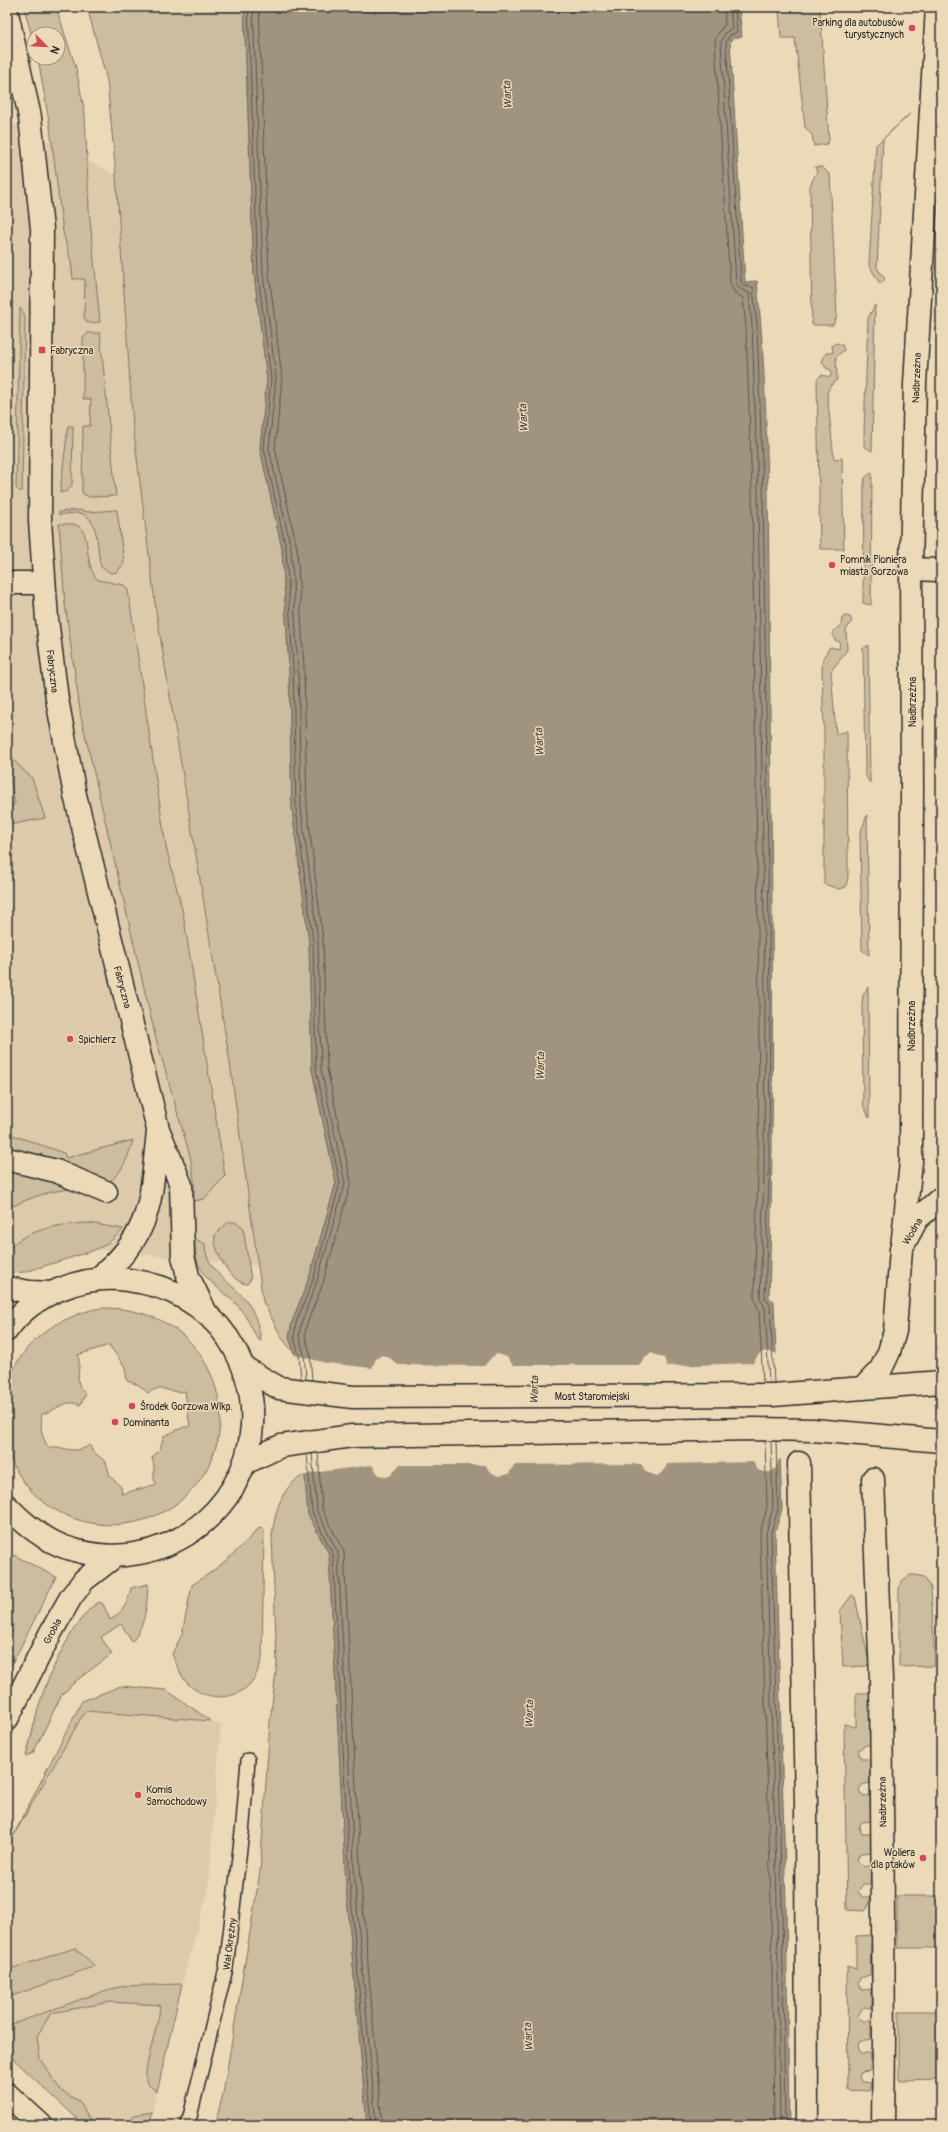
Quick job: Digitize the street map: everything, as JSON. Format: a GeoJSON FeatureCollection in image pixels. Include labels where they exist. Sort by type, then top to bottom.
{"type":"FeatureCollection","features":[{"type":"Feature","properties":{"kind":"street","name":"Nadbrzeżna"},"geometry":{"type":"LineString","coordinates":[[857,1388],[881,1369],[889,1352],[895,1331],[901,1249],[910,1176],[912,784],[911,569],[915,384],[935,126],[937,7]]}},
{"type":"Feature","properties":{"kind":"street","name":"Fabryczna"},"geometry":{"type":"LineString","coordinates":[[7,13],[30,117],[42,229],[40,504],[44,583],[57,699],[75,795],[158,1129],[180,1185],[183,1256],[188,1276],[206,1313]]}},
{"type":"Feature","properties":{"kind":"street"},"geometry":{"type":"LineString","coordinates":[[911,569],[938,570]]}},
{"type":"Feature","properties":{"kind":"street"},"geometry":{"type":"LineString","coordinates":[[7,583],[44,583]]}},
{"type":"Feature","properties":{"kind":"street","name":"Fabryczna"},"geometry":{"type":"LineString","coordinates":[[96,1280],[115,1265],[131,1246],[143,1225],[149,1207],[158,1129]]}},
{"type":"Feature","properties":{"kind":"street"},"geometry":{"type":"LineString","coordinates":[[7,1159],[56,1171],[106,1192]]}},
{"type":"Feature","properties":{"kind":"street","name":"Wodna"},"geometry":{"type":"LineString","coordinates":[[901,1249],[917,1219],[941,1198]]}},
{"type":"Feature","properties":{"kind":"street"},"geometry":{"type":"LineString","coordinates":[[7,1330],[29,1308],[51,1293],[73,1284],[120,1278],[144,1282],[167,1289],[188,1300],[206,1313],[225,1335],[243,1367],[250,1390],[252,1414],[251,1439],[245,1463],[233,1488],[216,1511],[195,1530],[170,1544],[150,1551],[115,1556],[95,1555],[54,1543],[31,1528],[7,1506]]}},
{"type":"Feature","properties":{"kind":"street"},"geometry":{"type":"LineString","coordinates":[[7,1288],[30,1292],[51,1293]]}},
{"type":"Feature","properties":{"kind":"street","name":"Most Staromiejski"},"geometry":{"type":"LineString","coordinates":[[243,1367],[279,1388],[353,1398],[773,1395],[941,1382]]}},
{"type":"Feature","properties":{"kind":"street"},"geometry":{"type":"LineString","coordinates":[[245,1463],[281,1446],[352,1436],[755,1429],[852,1433],[941,1441]]}},
{"type":"Feature","properties":{"kind":"street"},"geometry":{"type":"LineString","coordinates":[[799,1463],[806,1803],[807,2125]]}},
{"type":"Feature","properties":{"kind":"street","name":"Nadbrzeżna"},"geometry":{"type":"LineString","coordinates":[[873,1479],[881,1679],[884,2040],[883,2125]]}},
{"type":"Feature","properties":{"kind":"street","name":"Grobla"},"geometry":{"type":"LineString","coordinates":[[7,1719],[50,1634],[71,1597],[84,1580],[115,1556]]}},
{"type":"Feature","properties":{"kind":"street"},"geometry":{"type":"LineString","coordinates":[[7,2094],[41,2125]]}},
{"type":"Feature","properties":{"kind":"lane","name":"Wał Okrężny"},"geometry":{"type":"LineString","coordinates":[[188,2125],[226,1968],[243,1823],[248,1760]]}},
{"type":"Feature","properties":{"kind":"shaded area"},"geometry":{"type":"Polygon","coordinates":[[[24,7],[56,7],[62,26],[29,26],[24,7]]]}},
{"type":"Feature","properties":{"kind":"shaded area"},"geometry":{"type":"Polygon","coordinates":[[[87,7],[244,7],[254,274],[267,379],[260,448],[282,549],[289,668],[292,809],[309,942],[312,1070],[336,1183],[309,1278],[292,1322],[289,1337],[295,1355],[282,1338],[263,1302],[230,1063],[156,611],[133,426],[116,175],[107,80],[87,7]]]}},
{"type":"Feature","properties":{"kind":"shaded area"},"geometry":{"type":"Polygon","coordinates":[[[779,7],[820,7],[829,140],[827,144],[814,146],[812,135],[805,127],[795,38],[781,38],[779,7]]]}},
{"type":"Feature","properties":{"kind":"shaded area"},"geometry":{"type":"Polygon","coordinates":[[[66,38],[76,68],[85,114],[89,209],[100,322],[88,323],[84,318],[85,279],[73,279],[71,262],[63,232],[50,127],[39,66],[66,66],[66,38]]]}},
{"type":"Feature","properties":{"kind":"shaded area"},"geometry":{"type":"Polygon","coordinates":[[[911,113],[883,139],[877,268],[885,279],[880,284],[869,265],[876,145],[911,113]]]}},
{"type":"Feature","properties":{"kind":"shaded area"},"geometry":{"type":"Polygon","coordinates":[[[7,121],[116,175],[133,426],[156,611],[230,1063],[259,1266],[7,1241],[7,121]]]}},
{"type":"Feature","properties":{"kind":"shaded area"},"geometry":{"type":"Polygon","coordinates":[[[815,167],[822,167],[830,175],[837,316],[833,325],[812,325],[810,186],[817,171],[815,167]]]}},
{"type":"Feature","properties":{"kind":"shaded area"},"geometry":{"type":"Polygon","coordinates":[[[875,305],[872,451],[864,446],[864,433],[868,318],[875,305]]]}},
{"type":"Feature","properties":{"kind":"shaded area"},"geometry":{"type":"Polygon","coordinates":[[[20,308],[25,315],[22,491],[19,491],[16,488],[20,308]]]}},
{"type":"Feature","properties":{"kind":"shaded area"},"geometry":{"type":"Polygon","coordinates":[[[88,333],[100,333],[116,496],[89,497],[83,494],[82,491],[83,426],[90,426],[91,399],[83,399],[83,338],[88,333]]]}},
{"type":"Feature","properties":{"kind":"shaded area"},"geometry":{"type":"Polygon","coordinates":[[[836,343],[842,345],[844,350],[836,357],[837,380],[830,386],[827,393],[834,459],[842,458],[844,549],[820,549],[817,380],[821,375],[830,377],[832,371],[826,368],[822,362],[826,353],[833,353],[832,346],[836,343]]]}},
{"type":"Feature","properties":{"kind":"shaded area"},"geometry":{"type":"Polygon","coordinates":[[[68,426],[73,426],[72,485],[67,491],[60,493],[68,426]]]}},
{"type":"Feature","properties":{"kind":"shaded area"},"geometry":{"type":"Polygon","coordinates":[[[872,472],[871,605],[863,603],[864,484],[865,478],[872,472]]]}},
{"type":"Feature","properties":{"kind":"shaded area"},"geometry":{"type":"Polygon","coordinates":[[[79,510],[88,512],[117,510],[124,563],[117,572],[111,573],[101,567],[96,535],[91,520],[85,515],[78,513],[59,515],[59,512],[79,510]]]}},
{"type":"Feature","properties":{"kind":"shaded area"},"geometry":{"type":"Polygon","coordinates":[[[59,524],[74,524],[82,530],[87,543],[93,574],[98,580],[124,585],[128,590],[166,847],[183,913],[225,1176],[204,1199],[194,1201],[194,1179],[190,1156],[155,1035],[81,717],[65,604],[59,524]]]}},
{"type":"Feature","properties":{"kind":"shaded area"},"geometry":{"type":"Polygon","coordinates":[[[845,616],[850,617],[852,621],[846,630],[847,650],[831,671],[836,734],[847,731],[848,877],[846,887],[839,889],[824,884],[824,733],[822,670],[823,658],[830,647],[839,649],[840,642],[835,640],[833,637],[833,631],[841,626],[842,618],[845,616]]]}},
{"type":"Feature","properties":{"kind":"shaded area"},"geometry":{"type":"Polygon","coordinates":[[[868,645],[870,783],[865,775],[863,649],[868,645]]]}},
{"type":"Feature","properties":{"kind":"shaded area"},"geometry":{"type":"Polygon","coordinates":[[[7,747],[13,760],[32,778],[45,818],[14,824],[7,823],[7,806],[15,804],[7,762],[7,747]]]}},
{"type":"Feature","properties":{"kind":"shaded area"},"geometry":{"type":"Polygon","coordinates":[[[867,815],[869,955],[862,950],[860,834],[867,815]]]}},
{"type":"Feature","properties":{"kind":"shaded area"},"geometry":{"type":"Polygon","coordinates":[[[868,987],[869,1118],[863,1104],[862,1005],[863,995],[868,987]]]}},
{"type":"Feature","properties":{"kind":"shaded area"},"geometry":{"type":"Polygon","coordinates":[[[7,1133],[64,1153],[66,1158],[133,1140],[129,1154],[122,1168],[112,1180],[106,1184],[98,1187],[55,1191],[27,1200],[7,1209],[7,1133]]]}},
{"type":"Feature","properties":{"kind":"shaded area"},"geometry":{"type":"Polygon","coordinates":[[[228,1222],[235,1222],[243,1227],[251,1279],[247,1284],[235,1278],[229,1272],[217,1249],[215,1235],[228,1222]]]}},
{"type":"Feature","properties":{"kind":"shaded area"},"geometry":{"type":"Polygon","coordinates":[[[89,1223],[123,1229],[109,1242],[92,1251],[25,1272],[7,1273],[7,1250],[15,1243],[35,1232],[56,1226],[89,1223]]]}},
{"type":"Feature","properties":{"kind":"shaded area"},"geometry":{"type":"Polygon","coordinates":[[[195,1239],[205,1244],[206,1254],[215,1270],[248,1303],[257,1322],[261,1341],[257,1338],[246,1317],[238,1306],[214,1285],[202,1270],[195,1251],[195,1239]]]}},
{"type":"Feature","properties":{"kind":"shaded area"},"geometry":{"type":"Polygon","coordinates":[[[100,1308],[121,1309],[141,1313],[160,1320],[176,1330],[190,1342],[202,1357],[211,1375],[218,1396],[220,1409],[219,1435],[216,1448],[205,1472],[189,1493],[167,1510],[143,1520],[117,1525],[91,1523],[67,1516],[44,1503],[25,1484],[9,1455],[6,1396],[8,1385],[14,1369],[31,1344],[43,1333],[84,1312],[100,1308]],[[109,1345],[78,1355],[79,1386],[86,1394],[80,1405],[69,1403],[42,1414],[41,1423],[43,1436],[49,1448],[58,1447],[77,1450],[90,1445],[92,1451],[106,1462],[110,1476],[121,1487],[122,1494],[157,1484],[154,1480],[154,1466],[152,1458],[160,1449],[164,1436],[184,1427],[190,1427],[185,1391],[176,1392],[157,1389],[148,1393],[139,1385],[127,1381],[125,1367],[109,1345]]]}},
{"type":"Feature","properties":{"kind":"shaded area"},"geometry":{"type":"Polygon","coordinates":[[[305,1475],[308,1514],[329,1554],[346,1885],[367,2125],[215,2125],[223,2094],[260,1872],[270,1722],[277,1663],[272,1536],[277,1509],[285,1492],[290,1485],[305,1475]]]}},
{"type":"Feature","properties":{"kind":"shaded area"},"geometry":{"type":"Polygon","coordinates":[[[261,1528],[264,1531],[262,1659],[256,1675],[250,1684],[243,1690],[228,1696],[210,1696],[195,1689],[185,1681],[172,1654],[182,1634],[192,1585],[227,1559],[258,1529],[261,1528]]]}},
{"type":"Feature","properties":{"kind":"shaded area"},"geometry":{"type":"Polygon","coordinates":[[[14,1555],[56,1577],[7,1674],[6,1630],[8,1575],[10,1562],[14,1555]]]}},
{"type":"Feature","properties":{"kind":"shaded area"},"geometry":{"type":"Polygon","coordinates":[[[910,1575],[924,1577],[931,1588],[935,1666],[899,1667],[899,1589],[902,1581],[910,1575]]]}},
{"type":"Feature","properties":{"kind":"shaded area"},"geometry":{"type":"Polygon","coordinates":[[[148,1584],[145,1614],[137,1635],[132,1642],[121,1624],[101,1637],[112,1654],[77,1680],[61,1696],[33,1753],[26,1756],[37,1711],[51,1673],[65,1644],[82,1618],[99,1602],[103,1604],[110,1620],[124,1607],[131,1588],[148,1584]]]}},
{"type":"Feature","properties":{"kind":"shaded area"},"geometry":{"type":"Polygon","coordinates":[[[852,1595],[855,1597],[869,1662],[867,1666],[843,1667],[840,1611],[852,1595]]]}},
{"type":"Feature","properties":{"kind":"shaded area"},"geometry":{"type":"Polygon","coordinates":[[[121,1686],[166,1690],[211,1721],[85,1711],[12,1839],[82,1701],[121,1686]]]}},
{"type":"Feature","properties":{"kind":"shaded area"},"geometry":{"type":"Polygon","coordinates":[[[874,1690],[870,1699],[871,1745],[866,1745],[858,1750],[861,1759],[870,1759],[870,1783],[862,1785],[859,1790],[863,1797],[870,1795],[871,1821],[862,1822],[859,1827],[862,1834],[871,1834],[871,1852],[860,1853],[857,1860],[864,1867],[871,1865],[870,1884],[863,1884],[858,1891],[862,1897],[871,1897],[865,1911],[847,1910],[844,1724],[856,1727],[856,1693],[866,1693],[874,1690]]]}},
{"type":"Feature","properties":{"kind":"shaded area"},"geometry":{"type":"Polygon","coordinates":[[[85,1711],[211,1721],[221,1725],[208,1890],[182,1984],[149,2125],[84,2125],[7,2053],[7,1850],[11,1840],[85,1711]]]}},
{"type":"Feature","properties":{"kind":"shaded area"},"geometry":{"type":"Polygon","coordinates":[[[897,1896],[941,1896],[941,1948],[897,1948],[897,1896]]]}},
{"type":"Feature","properties":{"kind":"shaded area"},"geometry":{"type":"Polygon","coordinates":[[[875,1935],[874,1943],[871,1943],[870,1975],[860,1978],[858,1984],[862,1990],[871,1989],[871,2008],[863,2007],[858,2016],[863,2021],[871,2021],[871,2040],[859,2042],[858,2047],[861,2053],[871,2053],[870,2071],[861,2072],[859,2078],[862,2082],[871,2083],[869,2091],[848,2090],[847,1966],[856,1969],[856,1936],[875,1935]]]}},
{"type":"Feature","properties":{"kind":"shaded area"},"geometry":{"type":"Polygon","coordinates":[[[75,1948],[95,1966],[7,1998],[7,1970],[75,1948]]]}},
{"type":"Feature","properties":{"kind":"shaded area"},"geometry":{"type":"Polygon","coordinates":[[[182,1984],[157,2092],[147,2083],[146,2069],[160,2005],[111,2002],[51,2013],[37,2036],[40,2059],[61,2091],[79,2101],[89,2118],[103,2125],[84,2125],[7,2053],[7,2026],[107,1990],[124,1986],[182,1984]]]}},
{"type":"Feature","properties":{"kind":"shaded area"},"geometry":{"type":"Polygon","coordinates":[[[899,2011],[941,2011],[941,2079],[899,2080],[899,2011]]]}},
{"type":"Feature","properties":{"kind":"shaded area"},"geometry":{"type":"Polygon","coordinates":[[[152,2112],[149,2125],[126,2125],[134,2115],[152,2112]]]}},
{"type":"Feature","properties":{"kind":"water","name":"Warta"},"geometry":{"type":"Polygon","coordinates":[[[244,7],[739,7],[742,37],[733,38],[730,42],[745,282],[757,281],[765,388],[767,442],[772,1004],[772,1151],[769,1298],[774,1301],[782,1509],[775,1532],[786,1904],[789,2125],[367,2125],[346,1885],[329,1554],[308,1514],[295,1355],[289,1337],[292,1322],[309,1278],[336,1183],[312,1070],[309,942],[292,809],[289,668],[282,549],[260,448],[267,379],[254,274],[244,7]]]}},
{"type":"Feature","properties":{"kind":"pier"},"geometry":{"type":"Polygon","coordinates":[[[292,1351],[295,1355],[326,1363],[372,1368],[376,1359],[382,1355],[390,1358],[398,1365],[484,1366],[497,1354],[507,1357],[513,1365],[640,1365],[645,1357],[651,1353],[664,1358],[667,1366],[753,1363],[759,1354],[766,1351],[776,1353],[779,1362],[783,1460],[779,1459],[776,1468],[770,1472],[758,1470],[753,1462],[667,1464],[664,1471],[657,1476],[646,1472],[641,1464],[514,1465],[509,1474],[498,1476],[489,1471],[486,1465],[399,1465],[391,1475],[386,1477],[379,1475],[372,1465],[312,1473],[303,1476],[292,1351]]]}},
{"type":"Feature","properties":{"kind":"place","name":"Parking dla autobusów turystycznych"},"geometry":{"type":"Point","coordinates":[912,28]}},
{"type":"Feature","properties":{"kind":"place","name":"Fabryczna"},"geometry":{"type":"Point","coordinates":[42,350]}},
{"type":"Feature","properties":{"kind":"place","name":"Pomnik Pioniera miasta Gorzowa"},"geometry":{"type":"Point","coordinates":[832,565]}},
{"type":"Feature","properties":{"kind":"place","name":"Spichlerz"},"geometry":{"type":"Point","coordinates":[70,1039]}},
{"type":"Feature","properties":{"kind":"place","name":"Środek Gorzowa Wlkp."},"geometry":{"type":"Point","coordinates":[132,1406]}},
{"type":"Feature","properties":{"kind":"place","name":"Dominanta"},"geometry":{"type":"Point","coordinates":[115,1422]}},
{"type":"Feature","properties":{"kind":"place","name":"Komis Samochodowy"},"geometry":{"type":"Point","coordinates":[138,1795]}},
{"type":"Feature","properties":{"kind":"place","name":"Woliera dla ptaków"},"geometry":{"type":"Point","coordinates":[923,1858]}}]}
